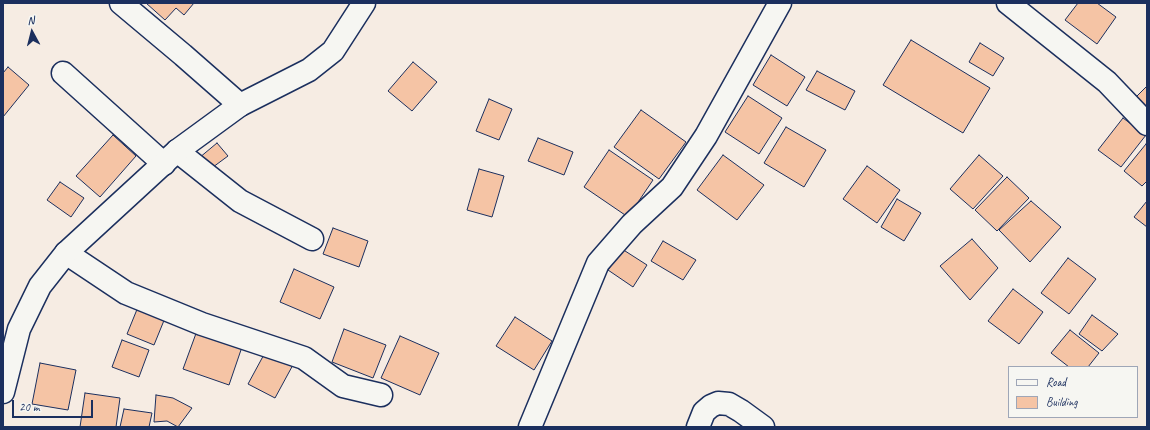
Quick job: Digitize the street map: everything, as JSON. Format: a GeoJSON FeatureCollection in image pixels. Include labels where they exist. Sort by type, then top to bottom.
{"type":"FeatureCollection","features":[{"type":"Feature","properties":{"kind":"street"},"geometry":{"type":"LineString","coordinates":[[121,3],[240,105]]}},
{"type":"Feature","properties":{"kind":"street"},"geometry":{"type":"LineString","coordinates":[[3,392],[20,329],[40,286],[66,253],[170,157],[240,105],[308,70],[333,51],[364,3]]}},
{"type":"Feature","properties":{"kind":"street"},"geometry":{"type":"LineString","coordinates":[[530,427],[598,263],[632,224],[672,187],[706,136],[780,3]]}},
{"type":"Feature","properties":{"kind":"street"},"geometry":{"type":"LineString","coordinates":[[1008,3],[1107,82],[1147,124]]}},
{"type":"Feature","properties":{"kind":"street"},"geometry":{"type":"LineString","coordinates":[[63,73],[170,157],[240,201],[312,239]]}},
{"type":"Feature","properties":{"kind":"street"},"geometry":{"type":"LineString","coordinates":[[66,253],[126,293],[202,324],[304,358],[343,386],[382,395]]}},
{"type":"Feature","properties":{"kind":"street"},"geometry":{"type":"LineString","coordinates":[[698,427],[704,412],[711,406],[718,403],[729,404],[763,427]]}},
{"type":"Feature","properties":{"kind":"building"},"geometry":{"type":"Polygon","coordinates":[[[146,3],[194,3],[184,15],[176,8],[165,20],[146,3]]]}},
{"type":"Feature","properties":{"kind":"building"},"geometry":{"type":"Polygon","coordinates":[[[1078,3],[1097,3],[1116,17],[1097,44],[1065,20],[1078,3]]]}},
{"type":"Feature","properties":{"kind":"building"},"geometry":{"type":"Polygon","coordinates":[[[911,40],[990,88],[963,133],[883,85],[911,40]]]}},
{"type":"Feature","properties":{"kind":"building"},"geometry":{"type":"Polygon","coordinates":[[[980,43],[1004,58],[993,76],[969,62],[980,43]]]}},
{"type":"Feature","properties":{"kind":"building"},"geometry":{"type":"Polygon","coordinates":[[[771,55],[805,77],[787,106],[753,85],[771,55]]]}},
{"type":"Feature","properties":{"kind":"building"},"geometry":{"type":"Polygon","coordinates":[[[413,62],[437,82],[412,111],[388,91],[413,62]]]}},
{"type":"Feature","properties":{"kind":"building"},"geometry":{"type":"Polygon","coordinates":[[[8,67],[29,85],[3,117],[3,73],[8,67]]]}},
{"type":"Feature","properties":{"kind":"building"},"geometry":{"type":"Polygon","coordinates":[[[817,71],[855,91],[845,110],[806,90],[817,71]]]}},
{"type":"Feature","properties":{"kind":"building"},"geometry":{"type":"Polygon","coordinates":[[[1147,86],[1147,108],[1136,97],[1147,86]]]}},
{"type":"Feature","properties":{"kind":"building"},"geometry":{"type":"Polygon","coordinates":[[[748,96],[782,118],[759,154],[725,132],[748,96]]]}},
{"type":"Feature","properties":{"kind":"building"},"geometry":{"type":"Polygon","coordinates":[[[489,99],[512,109],[499,140],[476,131],[489,99]]]}},
{"type":"Feature","properties":{"kind":"building"},"geometry":{"type":"Polygon","coordinates":[[[641,110],[686,142],[659,179],[614,147],[641,110]]]}},
{"type":"Feature","properties":{"kind":"building"},"geometry":{"type":"Polygon","coordinates":[[[1123,118],[1146,135],[1121,167],[1098,150],[1123,118]]]}},
{"type":"Feature","properties":{"kind":"building"},"geometry":{"type":"Polygon","coordinates":[[[786,127],[826,150],[804,187],[764,163],[786,127]]]}},
{"type":"Feature","properties":{"kind":"building"},"geometry":{"type":"Polygon","coordinates":[[[113,135],[136,156],[100,197],[76,176],[113,135]]]}},
{"type":"Feature","properties":{"kind":"building"},"geometry":{"type":"Polygon","coordinates":[[[538,138],[573,152],[564,175],[528,161],[538,138]]]}},
{"type":"Feature","properties":{"kind":"building"},"geometry":{"type":"Polygon","coordinates":[[[217,143],[228,156],[209,170],[199,158],[217,143]]]}},
{"type":"Feature","properties":{"kind":"building"},"geometry":{"type":"Polygon","coordinates":[[[1146,144],[1147,181],[1142,186],[1124,171],[1146,144]]]}},
{"type":"Feature","properties":{"kind":"building"},"geometry":{"type":"Polygon","coordinates":[[[609,150],[653,180],[628,217],[584,187],[609,150]]]}},
{"type":"Feature","properties":{"kind":"building"},"geometry":{"type":"Polygon","coordinates":[[[723,155],[764,185],[737,220],[697,190],[723,155]]]}},
{"type":"Feature","properties":{"kind":"building"},"geometry":{"type":"Polygon","coordinates":[[[979,155],[1003,176],[973,209],[950,189],[979,155]]]}},
{"type":"Feature","properties":{"kind":"building"},"geometry":{"type":"Polygon","coordinates":[[[867,166],[900,190],[877,223],[843,199],[867,166]]]}},
{"type":"Feature","properties":{"kind":"building"},"geometry":{"type":"Polygon","coordinates":[[[479,169],[504,176],[492,217],[467,210],[479,169]]]}},
{"type":"Feature","properties":{"kind":"building"},"geometry":{"type":"Polygon","coordinates":[[[1007,177],[1029,198],[997,231],[975,210],[1007,177]]]}},
{"type":"Feature","properties":{"kind":"building"},"geometry":{"type":"Polygon","coordinates":[[[60,182],[84,198],[71,217],[47,200],[60,182]]]}},
{"type":"Feature","properties":{"kind":"building"},"geometry":{"type":"Polygon","coordinates":[[[897,199],[921,213],[904,241],[881,227],[897,199]]]}},
{"type":"Feature","properties":{"kind":"building"},"geometry":{"type":"Polygon","coordinates":[[[1031,201],[1061,227],[1030,262],[999,230],[1031,201]]]}},
{"type":"Feature","properties":{"kind":"building"},"geometry":{"type":"Polygon","coordinates":[[[1147,201],[1147,227],[1134,217],[1147,201]]]}},
{"type":"Feature","properties":{"kind":"building"},"geometry":{"type":"Polygon","coordinates":[[[333,228],[368,241],[359,267],[323,254],[333,228]]]}},
{"type":"Feature","properties":{"kind":"building"},"geometry":{"type":"Polygon","coordinates":[[[972,239],[998,268],[970,300],[940,266],[972,239]]]}},
{"type":"Feature","properties":{"kind":"building"},"geometry":{"type":"Polygon","coordinates":[[[663,241],[696,260],[683,280],[651,261],[663,241]]]}},
{"type":"Feature","properties":{"kind":"building"},"geometry":{"type":"Polygon","coordinates":[[[622,249],[647,265],[633,287],[608,270],[622,249]]]}},
{"type":"Feature","properties":{"kind":"building"},"geometry":{"type":"Polygon","coordinates":[[[1068,258],[1096,279],[1069,314],[1041,293],[1068,258]]]}},
{"type":"Feature","properties":{"kind":"building"},"geometry":{"type":"Polygon","coordinates":[[[294,269],[334,287],[320,319],[280,302],[294,269]]]}},
{"type":"Feature","properties":{"kind":"building"},"geometry":{"type":"Polygon","coordinates":[[[1013,289],[1043,312],[1019,344],[988,321],[1013,289]]]}},
{"type":"Feature","properties":{"kind":"building"},"geometry":{"type":"Polygon","coordinates":[[[138,307],[165,318],[154,345],[127,334],[138,307]]]}},
{"type":"Feature","properties":{"kind":"building"},"geometry":{"type":"Polygon","coordinates":[[[1092,315],[1118,334],[1102,351],[1079,334],[1092,315]]]}},
{"type":"Feature","properties":{"kind":"building"},"geometry":{"type":"Polygon","coordinates":[[[515,317],[552,341],[534,370],[496,346],[515,317]]]}},
{"type":"Feature","properties":{"kind":"building"},"geometry":{"type":"Polygon","coordinates":[[[198,328],[243,344],[229,385],[183,369],[198,328]]]}},
{"type":"Feature","properties":{"kind":"building"},"geometry":{"type":"Polygon","coordinates":[[[344,329],[386,345],[373,378],[332,362],[344,329]]]}},
{"type":"Feature","properties":{"kind":"building"},"geometry":{"type":"Polygon","coordinates":[[[1070,330],[1099,353],[1089,366],[1068,366],[1051,353],[1070,330]]]}},
{"type":"Feature","properties":{"kind":"building"},"geometry":{"type":"Polygon","coordinates":[[[400,336],[439,353],[420,395],[381,378],[400,336]]]}},
{"type":"Feature","properties":{"kind":"building"},"geometry":{"type":"Polygon","coordinates":[[[122,340],[149,350],[139,377],[112,367],[122,340]]]}},
{"type":"Feature","properties":{"kind":"building"},"geometry":{"type":"Polygon","coordinates":[[[267,349],[294,363],[275,398],[248,384],[267,349]]]}},
{"type":"Feature","properties":{"kind":"building"},"geometry":{"type":"Polygon","coordinates":[[[40,363],[76,370],[68,410],[32,404],[40,363]]]}},
{"type":"Feature","properties":{"kind":"building"},"geometry":{"type":"Polygon","coordinates":[[[85,393],[120,398],[116,427],[80,427],[85,393]]]}},
{"type":"Feature","properties":{"kind":"building"},"geometry":{"type":"Polygon","coordinates":[[[156,395],[173,398],[192,408],[178,427],[167,421],[154,422],[156,395]]]}},
{"type":"Feature","properties":{"kind":"building"},"geometry":{"type":"Polygon","coordinates":[[[124,409],[152,413],[149,427],[120,427],[124,409]]]}}]}
